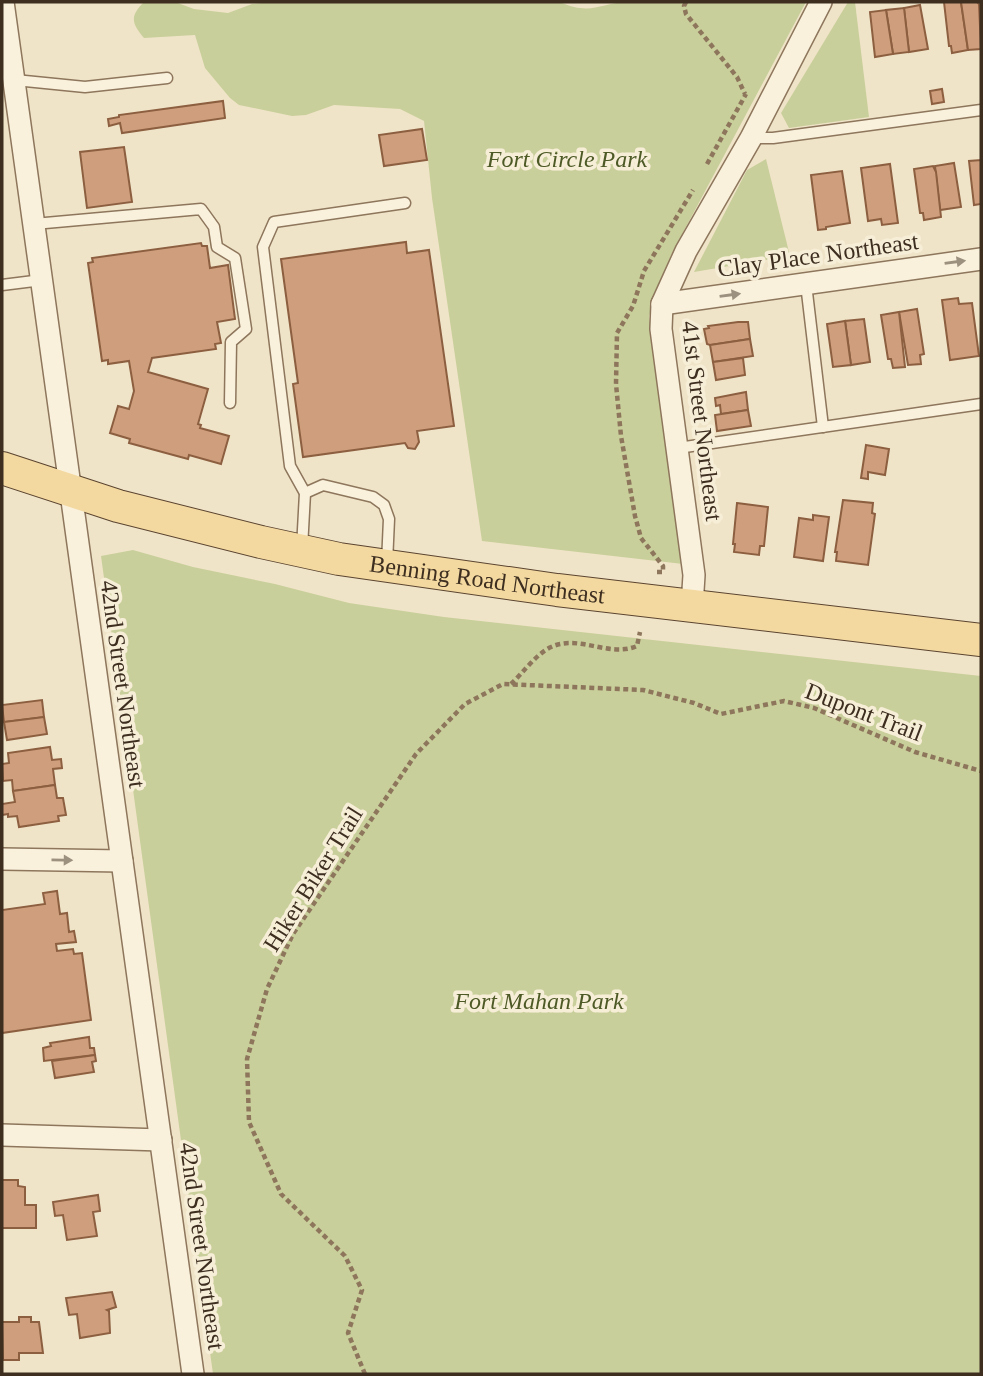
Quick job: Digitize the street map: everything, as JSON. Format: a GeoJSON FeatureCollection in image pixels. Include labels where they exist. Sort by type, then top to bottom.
{"type":"FeatureCollection","features":[{"type":"Feature","properties":{"kind":"main road","name":"Benning Road Northeast"},"geometry":{"type":"LineString","coordinates":[[2,468],[69,491],[197,527],[302,551],[387,566],[981,640]]}},
{"type":"Feature","properties":{"kind":"street","name":"42nd Street Northeast"},"geometry":{"type":"LineString","coordinates":[[3,2],[8,81],[34,224],[193,1374]]}},
{"type":"Feature","properties":{"kind":"street","name":"41st Street Northeast"},"geometry":{"type":"LineString","coordinates":[[692,606],[694,575],[661,329],[662,304],[686,251],[754,131],[821,2]]}},
{"type":"Feature","properties":{"kind":"street","name":"Clay Place Northeast"},"geometry":{"type":"LineString","coordinates":[[662,304],[981,259]]}},
{"type":"Feature","properties":{"kind":"street"},"geometry":{"type":"LineString","coordinates":[[2,859],[122,861]]}},
{"type":"Feature","properties":{"kind":"street"},"geometry":{"type":"LineString","coordinates":[[2,1135],[161,1140]]}},
{"type":"Feature","properties":{"kind":"lane"},"geometry":{"type":"LineString","coordinates":[[8,81],[85,87],[167,78]]}},
{"type":"Feature","properties":{"kind":"lane"},"geometry":{"type":"LineString","coordinates":[[754,131],[773,138],[981,110]]}},
{"type":"Feature","properties":{"kind":"lane"},"geometry":{"type":"LineString","coordinates":[[302,551],[305,493],[290,467],[263,247],[274,222],[405,203]]}},
{"type":"Feature","properties":{"kind":"lane"},"geometry":{"type":"LineString","coordinates":[[34,224],[201,209],[214,227],[218,247],[235,258],[246,329],[231,342],[230,402]]}},
{"type":"Feature","properties":{"kind":"lane"},"geometry":{"type":"LineString","coordinates":[[2,285],[42,280]]}},
{"type":"Feature","properties":{"kind":"lane"},"geometry":{"type":"LineString","coordinates":[[806,284],[823,427]]}},
{"type":"Feature","properties":{"kind":"lane"},"geometry":{"type":"LineString","coordinates":[[678,448],[981,404]]}},
{"type":"Feature","properties":{"kind":"lane"},"geometry":{"type":"LineString","coordinates":[[305,493],[323,485],[373,497],[384,505],[389,519],[387,566]]}},
{"type":"Feature","properties":{"kind":"path"},"geometry":{"type":"LineString","coordinates":[[686,2],[684,6],[687,14],[737,77],[752,107],[754,131]]}},
{"type":"Feature","properties":{"kind":"path"},"geometry":{"type":"LineString","coordinates":[[511,685],[553,646],[579,644],[624,650],[637,646],[640,632]]}},
{"type":"Feature","properties":{"kind":"path","name":"Hiker Biker Trail"},"geometry":{"type":"LineString","coordinates":[[365,1374],[348,1332],[362,1290],[345,1256],[281,1194],[249,1122],[247,1059],[267,989],[293,934],[416,754],[465,704],[503,684],[643,690],[694,703]]}},
{"type":"Feature","properties":{"kind":"path","name":"Dupont Trail"},"geometry":{"type":"LineString","coordinates":[[694,703],[721,714],[784,701],[814,708],[915,752],[981,771]]}},
{"type":"Feature","properties":{"kind":"green space","name":"Fort Circle Park"},"geometry":{"type":"Polygon","coordinates":[[[144,2],[175,2],[194,9],[228,13],[252,4],[272,2],[560,2],[587,8],[628,2],[806,2],[671,255],[649,316],[683,564],[482,541],[432,198],[424,121],[400,109],[334,105],[306,115],[292,116],[239,105],[205,68],[195,35],[144,38],[135,24],[134,16],[144,2]]]}},
{"type":"Feature","properties":{"kind":"green space"},"geometry":{"type":"Polygon","coordinates":[[[848,2],[855,2],[869,117],[789,128],[781,113],[848,2]]]}},
{"type":"Feature","properties":{"kind":"green space"},"geometry":{"type":"Polygon","coordinates":[[[766,159],[790,256],[694,272],[747,170],[766,159]]]}},
{"type":"Feature","properties":{"kind":"green space","name":"Fort Mahan Park"},"geometry":{"type":"Polygon","coordinates":[[[133,550],[193,567],[349,603],[444,617],[981,676],[981,1374],[213,1374],[101,556],[133,550]]]}},
{"type":"Feature","properties":{"kind":"building"},"geometry":{"type":"Polygon","coordinates":[[[944,2],[961,2],[968,50],[952,53],[944,2]]]}},
{"type":"Feature","properties":{"kind":"building"},"geometry":{"type":"Polygon","coordinates":[[[961,2],[979,4],[981,49],[968,50],[961,2]]]}},
{"type":"Feature","properties":{"kind":"building"},"geometry":{"type":"Polygon","coordinates":[[[920,5],[928,49],[909,52],[904,8],[920,5]]]}},
{"type":"Feature","properties":{"kind":"building"},"geometry":{"type":"Polygon","coordinates":[[[904,8],[909,52],[893,54],[886,10],[904,8]]]}},
{"type":"Feature","properties":{"kind":"building"},"geometry":{"type":"Polygon","coordinates":[[[886,10],[893,54],[875,57],[870,12],[886,10]]]}},
{"type":"Feature","properties":{"kind":"building"},"geometry":{"type":"Polygon","coordinates":[[[942,89],[944,102],[932,104],[930,91],[942,89]]]}},
{"type":"Feature","properties":{"kind":"building"},"geometry":{"type":"Polygon","coordinates":[[[223,101],[225,118],[122,133],[120,123],[109,126],[108,119],[119,115],[223,101]]]}},
{"type":"Feature","properties":{"kind":"building"},"geometry":{"type":"Polygon","coordinates":[[[422,129],[427,160],[384,166],[379,135],[422,129]]]}},
{"type":"Feature","properties":{"kind":"building"},"geometry":{"type":"Polygon","coordinates":[[[124,147],[132,202],[87,208],[80,152],[124,147]]]}},
{"type":"Feature","properties":{"kind":"building"},"geometry":{"type":"Polygon","coordinates":[[[981,160],[981,204],[974,205],[969,161],[981,160]]]}},
{"type":"Feature","properties":{"kind":"building"},"geometry":{"type":"Polygon","coordinates":[[[954,163],[961,207],[940,210],[935,166],[954,163]]]}},
{"type":"Feature","properties":{"kind":"building"},"geometry":{"type":"Polygon","coordinates":[[[890,164],[898,223],[882,225],[881,219],[868,221],[861,168],[890,164]]]}},
{"type":"Feature","properties":{"kind":"building"},"geometry":{"type":"Polygon","coordinates":[[[933,166],[941,217],[924,220],[923,213],[920,213],[914,169],[933,166]]]}},
{"type":"Feature","properties":{"kind":"building"},"geometry":{"type":"Polygon","coordinates":[[[842,171],[850,223],[818,230],[811,175],[842,171]]]}},
{"type":"Feature","properties":{"kind":"building"},"geometry":{"type":"Polygon","coordinates":[[[406,242],[407,253],[429,250],[454,426],[417,431],[419,442],[415,449],[408,448],[405,443],[303,457],[293,384],[298,383],[281,259],[406,242]]]}},
{"type":"Feature","properties":{"kind":"building"},"geometry":{"type":"Polygon","coordinates":[[[201,243],[202,246],[207,246],[210,268],[228,265],[235,319],[217,322],[221,343],[215,344],[216,349],[152,358],[148,372],[208,389],[198,424],[201,425],[200,428],[229,436],[221,464],[189,455],[188,459],[129,443],[130,439],[110,433],[118,406],[129,409],[134,391],[129,361],[108,364],[108,360],[102,361],[88,263],[93,262],[92,258],[201,243]]]}},
{"type":"Feature","properties":{"kind":"building"},"geometry":{"type":"Polygon","coordinates":[[[958,298],[959,304],[972,303],[979,356],[950,360],[942,300],[958,298]]]}},
{"type":"Feature","properties":{"kind":"building"},"geometry":{"type":"Polygon","coordinates":[[[917,309],[924,354],[920,355],[921,364],[908,365],[899,312],[917,309]]]}},
{"type":"Feature","properties":{"kind":"building"},"geometry":{"type":"Polygon","coordinates":[[[899,312],[905,367],[893,368],[891,359],[888,359],[881,315],[899,312]]]}},
{"type":"Feature","properties":{"kind":"building"},"geometry":{"type":"Polygon","coordinates":[[[864,319],[870,362],[851,365],[845,321],[864,319]]]}},
{"type":"Feature","properties":{"kind":"building"},"geometry":{"type":"Polygon","coordinates":[[[845,321],[851,365],[833,367],[827,324],[845,321]]]}},
{"type":"Feature","properties":{"kind":"building"},"geometry":{"type":"Polygon","coordinates":[[[748,322],[750,339],[707,344],[704,329],[709,328],[708,326],[748,322]]]}},
{"type":"Feature","properties":{"kind":"building"},"geometry":{"type":"Polygon","coordinates":[[[750,339],[753,356],[713,362],[710,345],[750,339]]]}},
{"type":"Feature","properties":{"kind":"building"},"geometry":{"type":"Polygon","coordinates":[[[743,358],[745,375],[716,380],[713,362],[743,358]]]}},
{"type":"Feature","properties":{"kind":"building"},"geometry":{"type":"Polygon","coordinates":[[[746,392],[748,410],[721,414],[720,405],[716,406],[715,398],[746,392]]]}},
{"type":"Feature","properties":{"kind":"building"},"geometry":{"type":"Polygon","coordinates":[[[748,410],[751,426],[717,431],[715,415],[748,410]]]}},
{"type":"Feature","properties":{"kind":"building"},"geometry":{"type":"Polygon","coordinates":[[[866,445],[889,449],[885,475],[868,472],[868,479],[861,478],[866,445]]]}},
{"type":"Feature","properties":{"kind":"building"},"geometry":{"type":"Polygon","coordinates":[[[843,500],[873,503],[872,513],[875,514],[868,565],[836,561],[843,500]]]}},
{"type":"Feature","properties":{"kind":"building"},"geometry":{"type":"Polygon","coordinates":[[[737,503],[768,507],[764,546],[760,546],[759,555],[734,552],[737,503]]]}},
{"type":"Feature","properties":{"kind":"building"},"geometry":{"type":"Polygon","coordinates":[[[813,515],[829,517],[823,561],[794,557],[799,518],[813,520],[813,515]]]}},
{"type":"Feature","properties":{"kind":"building"},"geometry":{"type":"Polygon","coordinates":[[[42,700],[44,717],[4,722],[2,705],[42,700]]]}},
{"type":"Feature","properties":{"kind":"building"},"geometry":{"type":"Polygon","coordinates":[[[44,717],[47,734],[7,740],[4,722],[44,717]]]}},
{"type":"Feature","properties":{"kind":"building"},"geometry":{"type":"Polygon","coordinates":[[[50,747],[52,760],[61,759],[62,768],[53,769],[55,785],[13,791],[12,780],[3,781],[2,764],[9,763],[8,753],[50,747]]]}},
{"type":"Feature","properties":{"kind":"building"},"geometry":{"type":"Polygon","coordinates":[[[55,785],[57,798],[63,798],[66,815],[58,816],[59,821],[19,827],[17,816],[2,815],[2,804],[15,802],[13,791],[55,785]]]}},
{"type":"Feature","properties":{"kind":"building"},"geometry":{"type":"Polygon","coordinates":[[[57,891],[60,914],[67,913],[69,932],[74,931],[76,942],[56,944],[57,951],[73,949],[74,954],[82,953],[91,1020],[2,1033],[2,910],[45,904],[43,893],[57,891]]]}},
{"type":"Feature","properties":{"kind":"building"},"geometry":{"type":"Polygon","coordinates":[[[89,1037],[90,1048],[94,1048],[95,1055],[44,1061],[43,1048],[51,1046],[50,1043],[89,1037]]]}},
{"type":"Feature","properties":{"kind":"building"},"geometry":{"type":"Polygon","coordinates":[[[95,1055],[96,1061],[92,1062],[94,1072],[55,1078],[52,1061],[95,1055]]]}},
{"type":"Feature","properties":{"kind":"building"},"geometry":{"type":"Polygon","coordinates":[[[2,1180],[18,1180],[18,1186],[25,1187],[25,1205],[36,1205],[36,1228],[2,1228],[2,1180]]]}},
{"type":"Feature","properties":{"kind":"building"},"geometry":{"type":"Polygon","coordinates":[[[98,1195],[100,1211],[93,1212],[97,1236],[67,1240],[63,1215],[55,1216],[53,1202],[98,1195]]]}},
{"type":"Feature","properties":{"kind":"building"},"geometry":{"type":"Polygon","coordinates":[[[112,1292],[116,1307],[107,1310],[110,1333],[80,1338],[77,1314],[69,1315],[66,1298],[112,1292]]]}},
{"type":"Feature","properties":{"kind":"building"},"geometry":{"type":"Polygon","coordinates":[[[19,1317],[31,1317],[31,1322],[39,1322],[43,1353],[19,1353],[19,1360],[3,1360],[2,1322],[19,1322],[19,1317]]]}}]}
